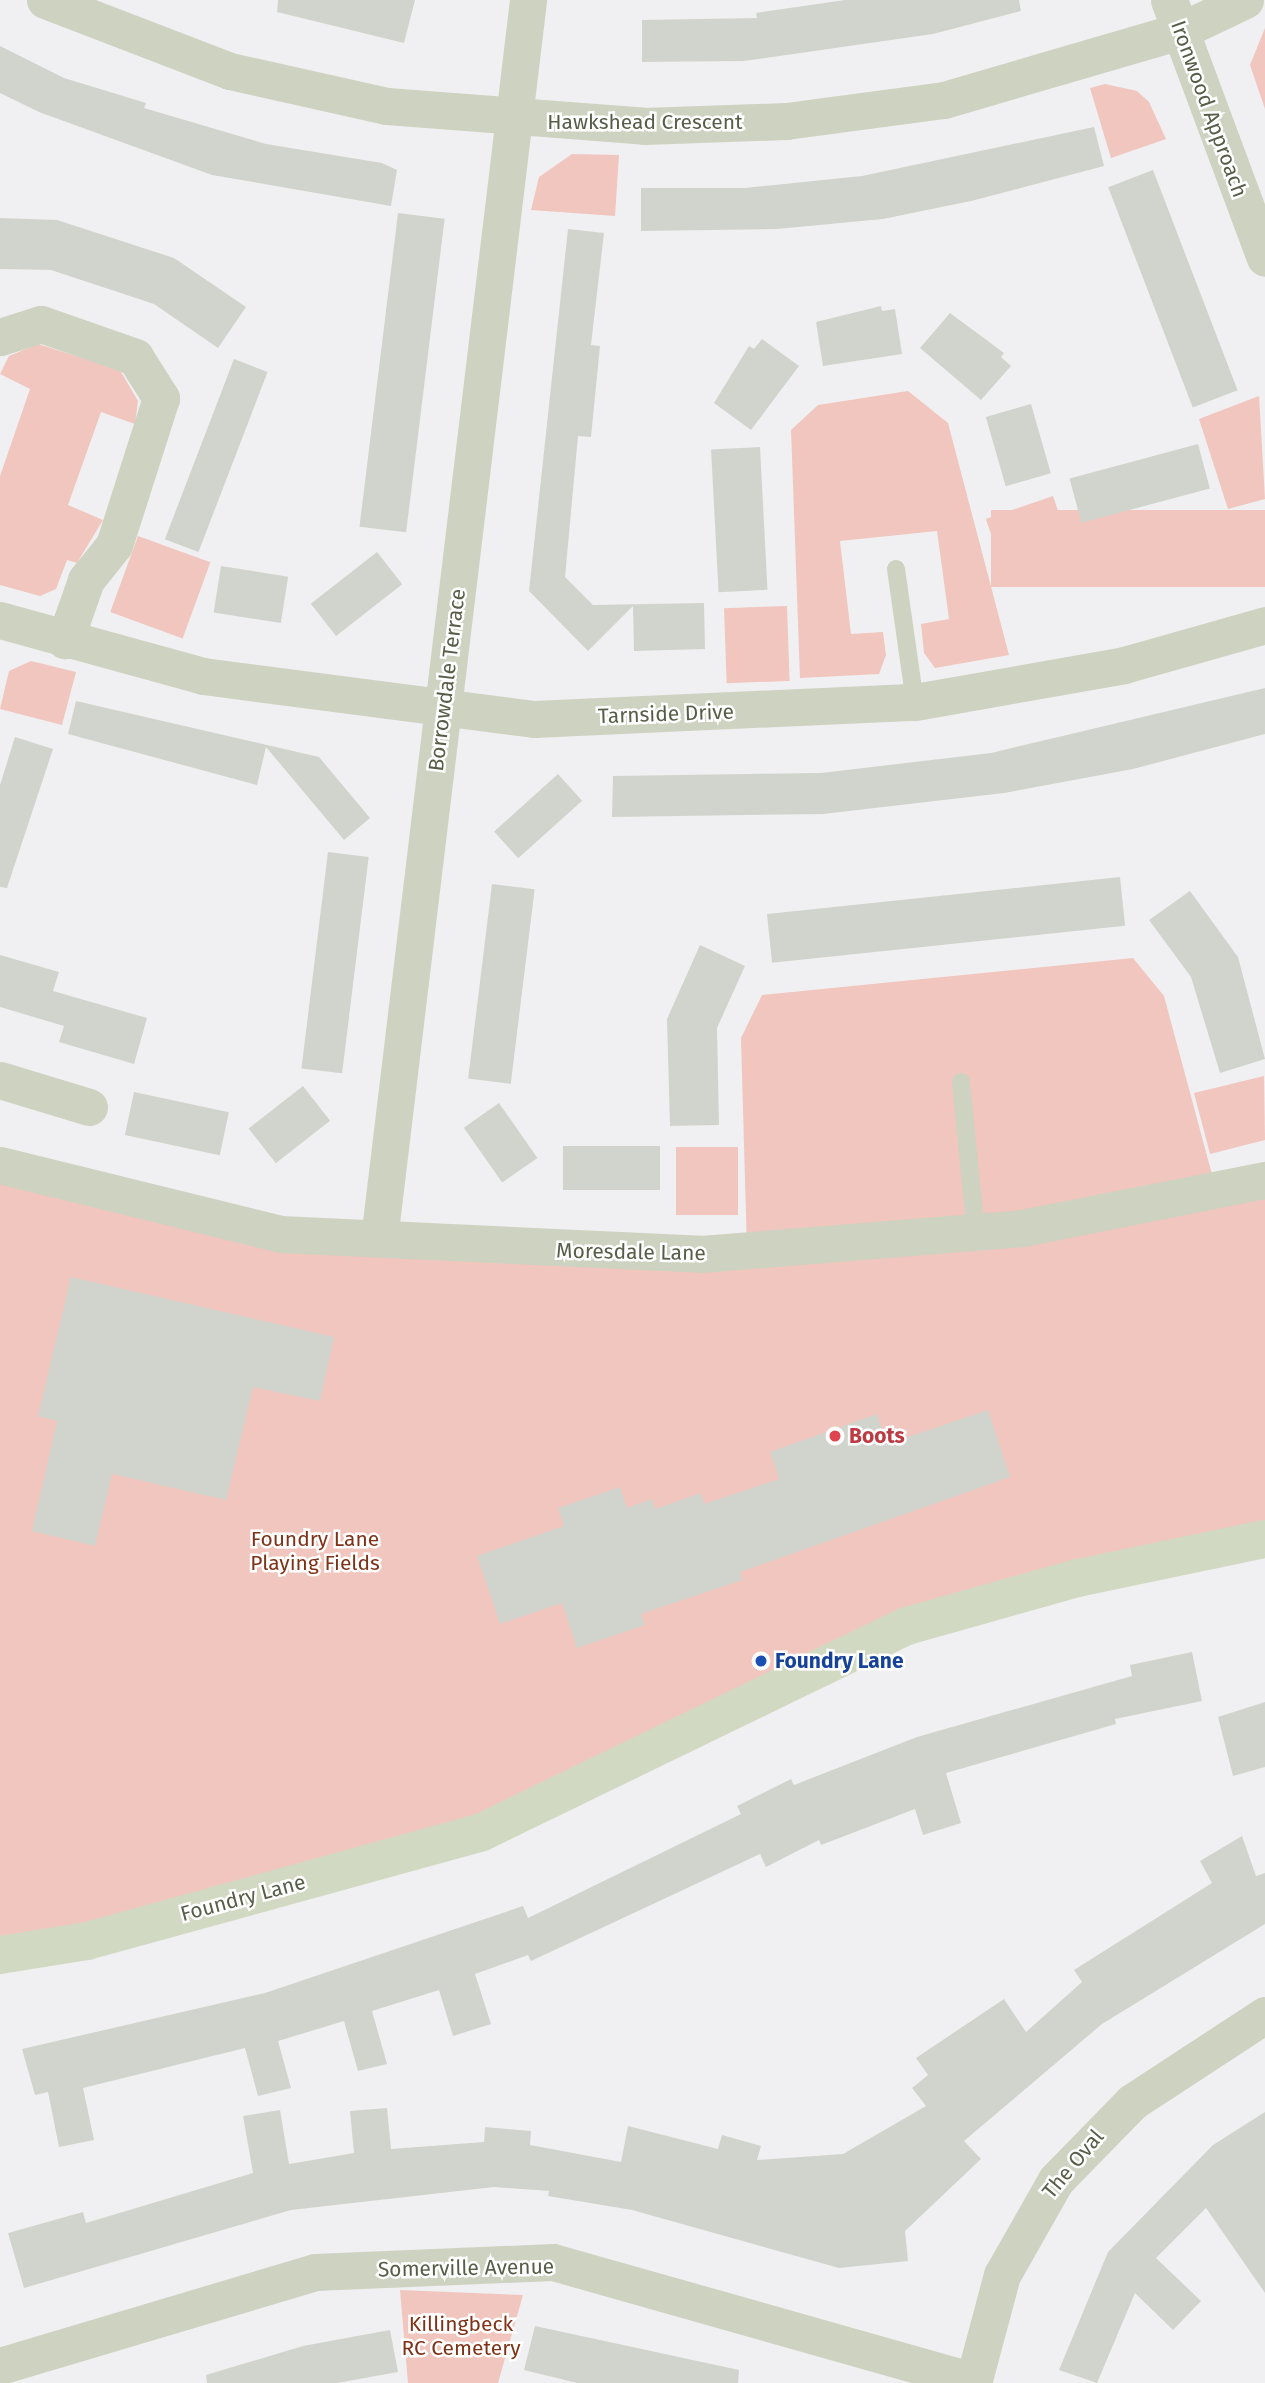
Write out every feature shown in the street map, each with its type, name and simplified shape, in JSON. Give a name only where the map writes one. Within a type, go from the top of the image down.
[{"type":"street","name":"Hawkshead Crescent","points":[[45,0],[230,71],[387,106],[514,120],[644,126],[786,121],[931,102],[1175,16],[1245,0]]},
{"type":"street","name":"Borrowdale Terrace","points":[[379,1239],[528,0]]},
{"type":"street","name":"Ironwood Approach","points":[[1175,16],[1265,258]]},
{"type":"street","points":[[0,337],[41,324],[135,357],[148,367],[161,398],[114,545],[86,580],[65,640]]},
{"type":"street","name":"Tarnside Drive","points":[[0,620],[204,676],[534,719],[915,702],[1124,665],[1265,625]]},
{"type":"street","points":[[0,1080],[89,1107]]},
{"type":"street","name":"Moresdale Lane","points":[[0,1165],[280,1234],[701,1254],[976,1234],[1265,1180]]},
{"type":"street","name":"Foundry Lane","points":[[0,1955],[87,1941],[481,1832],[907,1626],[1078,1578],[1265,1539]]},
{"type":"street","name":"The Oval","points":[[973,2382],[1002,2275],[1056,2180],[1132,2102],[1265,2015]]},
{"type":"street","name":"Somerville Avenue","points":[[0,2367],[315,2272],[553,2262],[973,2382]]},
{"type":"lane","points":[[896,569],[915,702]]},
{"type":"lane","points":[[961,1082],[976,1234]]},
{"type":"green space","points":[[1265,28],[1265,109],[1250,65]]},
{"type":"green space","points":[[1105,84],[1137,91],[1149,102],[1166,139],[1111,158],[1090,88]]},
{"type":"green space","points":[[572,154],[619,155],[615,216],[531,210],[539,177]]},
{"type":"green space","points":[[38,344],[120,370],[138,401],[135,424],[101,412],[68,505],[103,520],[77,563],[67,560],[56,589],[40,596],[0,585],[0,476],[30,389],[0,374],[9,356]]},
{"type":"green space","points":[[908,391],[948,423],[1009,655],[935,668],[924,653],[921,624],[949,619],[937,531],[840,541],[851,634],[883,632],[886,655],[879,674],[800,678],[791,430],[818,405]]},
{"type":"green space","points":[[1259,396],[1265,499],[1228,509],[1199,419]]},
{"type":"green space","points":[[1053,496],[1073,554],[1006,577],[986,519]]},
{"type":"green space","points":[[991,510],[1265,510],[1265,587],[991,587]]},
{"type":"green space","points":[[138,536],[210,562],[183,638],[110,612]]},
{"type":"green space","points":[[787,606],[790,681],[727,683],[724,608]]},
{"type":"green space","points":[[31,661],[76,672],[62,725],[0,709],[9,671]]},
{"type":"green space","name":"Foundry Lane Playing Fields","points":[[1133,958],[1164,996],[1217,1193],[1265,1180],[1265,1539],[907,1626],[481,1832],[0,1955],[0,1165],[280,1234],[747,1251],[741,1038],[762,995]]},
{"type":"green space","points":[[1264,1076],[1265,1140],[1210,1154],[1194,1093]]},
{"type":"green space","points":[[676,1147],[738,1147],[738,1215],[676,1215]]},
{"type":"green space","name":"Killingbeck RC Cemetery","points":[[400,2290],[523,2295],[498,2383],[408,2383]]},
{"type":"building","points":[[278,0],[415,0],[404,43],[277,12]]},
{"type":"building","points":[[845,0],[1019,0],[1021,11],[933,34],[744,61],[642,62],[642,20],[757,18],[756,13]]},
{"type":"building","points":[[0,46],[64,78],[146,103],[144,108],[266,144],[382,163],[397,170],[391,206],[212,175],[39,112],[0,93]]},
{"type":"building","points":[[1094,127],[1104,166],[971,201],[883,219],[777,229],[641,231],[641,188],[744,188],[862,176]]},
{"type":"building","points":[[1153,170],[1238,390],[1193,408],[1108,187]]},
{"type":"building","points":[[398,213],[445,219],[406,532],[359,527]]},
{"type":"building","points":[[0,218],[57,220],[174,258],[246,307],[218,348],[154,304],[51,270],[0,269]]},
{"type":"building","points":[[568,229],[604,233],[591,345],[600,346],[591,437],[578,436],[565,577],[593,605],[704,603],[705,649],[634,651],[633,606],[588,651],[529,591]]},
{"type":"building","points":[[881,306],[882,311],[895,309],[902,354],[823,366],[816,322]]},
{"type":"building","points":[[950,313],[1004,353],[1001,357],[1011,366],[981,400],[920,348]]},
{"type":"building","points":[[762,339],[799,366],[751,430],[714,403],[749,346],[754,349]]},
{"type":"building","points":[[234,359],[268,372],[198,552],[165,539]]},
{"type":"building","points":[[1031,404],[1051,473],[1006,486],[986,417]]},
{"type":"building","points":[[1198,444],[1210,488],[1081,523],[1070,478]]},
{"type":"building","points":[[760,447],[767,590],[719,592],[711,450]]},
{"type":"building","points":[[377,552],[402,584],[336,636],[311,604]]},
{"type":"building","points":[[221,566],[288,577],[281,623],[214,612]]},
{"type":"building","points":[[1265,688],[1265,734],[1133,769],[1004,793],[823,814],[612,817],[613,776],[821,773],[991,753]]},
{"type":"building","points":[[76,701],[319,757],[370,818],[344,840],[266,747],[257,785],[68,734]]},
{"type":"building","points":[[15,737],[53,749],[7,888],[0,887],[0,785]]},
{"type":"building","points":[[558,774],[582,801],[518,858],[494,832]]},
{"type":"building","points":[[328,852],[369,857],[342,1073],[301,1068]]},
{"type":"building","points":[[1120,877],[1125,926],[772,963],[767,914]]},
{"type":"building","points":[[492,884],[535,889],[511,1084],[468,1079]]},
{"type":"building","points":[[1190,891],[1238,957],[1265,1059],[1220,1073],[1191,977],[1149,920]]},
{"type":"building","points":[[700,945],[745,966],[717,1028],[719,1125],[670,1126],[667,1019]]},
{"type":"building","points":[[0,955],[59,972],[53,991],[147,1018],[134,1064],[59,1042],[64,1026],[0,1007]]},
{"type":"building","points":[[303,1086],[330,1121],[276,1163],[249,1128]]},
{"type":"building","points":[[134,1092],[229,1112],[220,1155],[125,1135]]},
{"type":"building","points":[[499,1103],[537,1158],[502,1183],[464,1128]]},
{"type":"building","points":[[563,1146],[660,1146],[660,1190],[563,1190]]},
{"type":"building","points":[[71,1277],[334,1337],[320,1401],[253,1387],[226,1500],[112,1474],[95,1546],[32,1531],[57,1421],[38,1416]]},
{"type":"building","points":[[988,1410],[1010,1477],[740,1572],[742,1580],[641,1614],[645,1625],[577,1648],[562,1603],[500,1624],[477,1556],[564,1526],[558,1508],[620,1487],[627,1508],[652,1499],[655,1509],[701,1493],[704,1504],[779,1479],[770,1452],[877,1414],[887,1444]]},
{"type":"building","points":[[1192,1652],[1202,1701],[1115,1719],[1116,1724],[946,1773],[961,1823],[923,1835],[915,1809],[821,1845],[819,1840],[766,1867],[760,1854],[531,1961],[528,1955],[475,1974],[491,2024],[453,2036],[439,1990],[372,2011],[387,2064],[358,2071],[344,2021],[278,2041],[291,2088],[258,2096],[245,2048],[83,2088],[94,2140],[59,2147],[48,2092],[35,2095],[22,2049],[265,1993],[523,1906],[528,1918],[741,1814],[737,1806],[791,1779],[794,1785],[917,1737],[1132,1676],[1130,1665]]},
{"type":"building","points":[[1265,1702],[1265,1767],[1233,1776],[1218,1717]]},
{"type":"building","points":[[1242,1836],[1256,1876],[1265,1873],[1265,1924],[1102,2024],[964,2141],[981,2159],[905,2231],[908,2261],[839,2268],[632,2210],[548,2196],[549,2191],[494,2187],[291,2210],[24,2288],[8,2233],[83,2212],[86,2223],[253,2173],[243,2116],[280,2110],[289,2164],[354,2153],[350,2111],[387,2108],[391,2149],[484,2142],[485,2127],[531,2131],[530,2145],[621,2162],[628,2126],[718,2149],[722,2135],[761,2146],[757,2160],[843,2154],[926,2106],[912,2088],[928,2075],[916,2058],[1004,1999],[1026,2032],[1082,1982],[1074,1970],[1212,1883],[1200,1861]]},
{"type":"building","points":[[1265,2112],[1265,2293],[1206,2208],[1156,2258],[1201,2301],[1173,2330],[1135,2293],[1097,2383],[1059,2370],[1108,2252],[1213,2145]]},
{"type":"building","points":[[535,2326],[739,2370],[738,2383],[577,2383],[524,2370]]},
{"type":"building","points":[[390,2330],[398,2372],[337,2383],[207,2383],[206,2375],[303,2346]]},
{"type":"place","name":"Boots","points":[[835,1436]]},
{"type":"place","name":"Foundry Lane","points":[[761,1661]]}]
